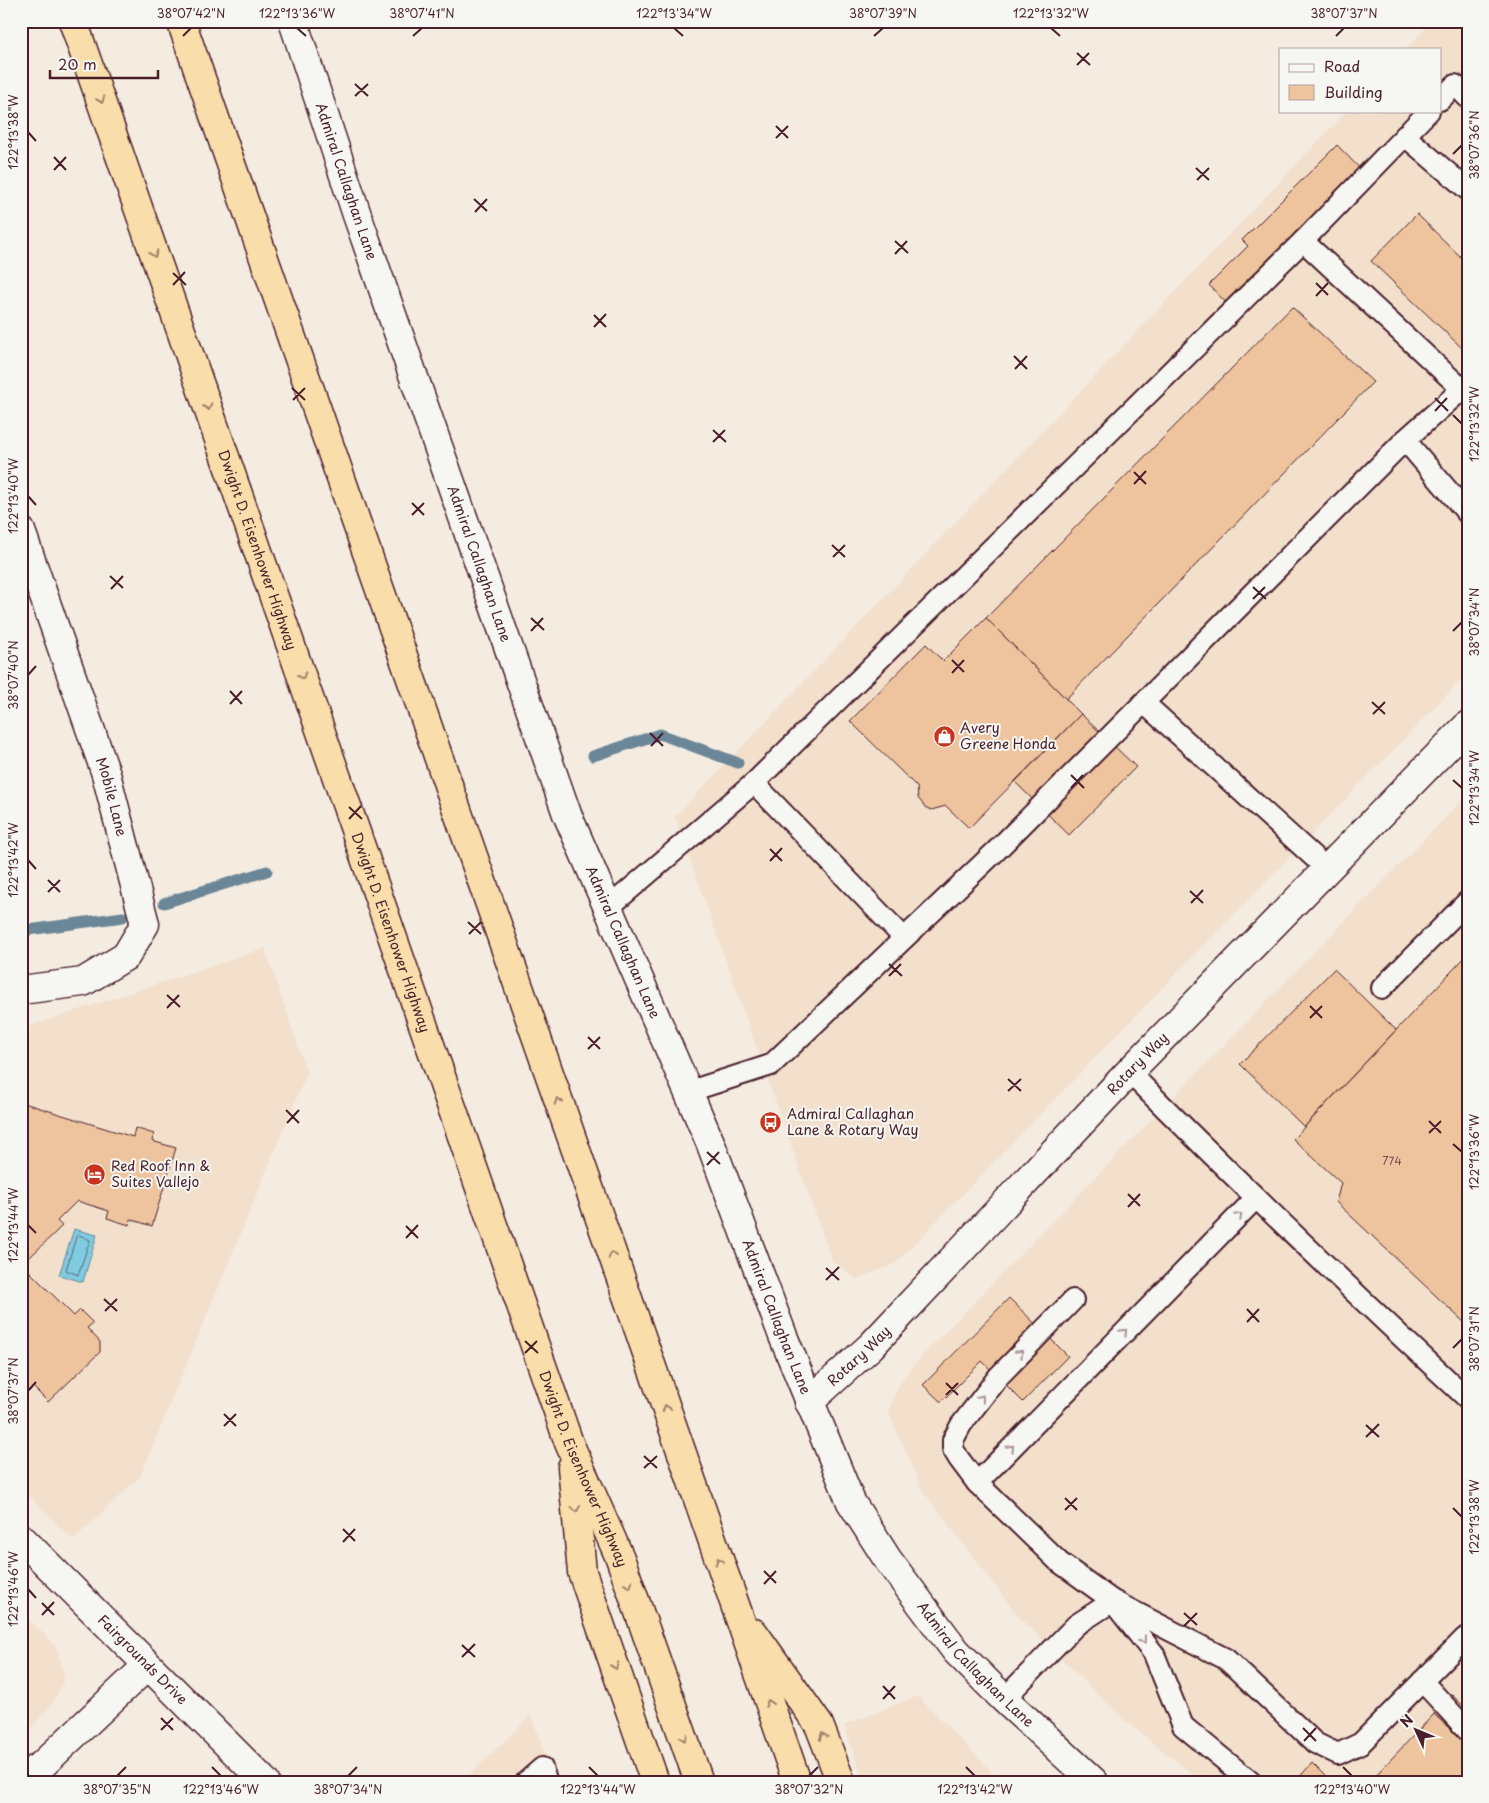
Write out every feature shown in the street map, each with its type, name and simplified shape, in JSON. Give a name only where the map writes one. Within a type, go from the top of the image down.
[{"type":"highway","name":"Dwight D. Eisenhower Highway","points":[[73,21],[569,1443],[620,1558],[699,1782]]},
{"type":"highway","points":[[181,21],[797,1782]]},
{"type":"highway","points":[[569,1443],[582,1572],[655,1782]]},
{"type":"highway","points":[[735,1607],[819,1725],[841,1782]]},
{"type":"main road","name":"Admiral Callaghan Lane","points":[[293,21],[357,215],[567,814],[728,1187],[783,1336],[851,1502],[888,1560],[956,1651],[1004,1699],[1094,1782]]},
{"type":"main road","name":"Mobile Lane","points":[[21,531],[106,774],[146,924],[126,956],[83,982],[21,990]]},
{"type":"main road","name":"Rotary Way","points":[[810,1402],[871,1346],[1129,1072],[1468,725]]},
{"type":"main road","name":"Fairgrounds Drive","points":[[21,1538],[265,1782]]},
{"type":"main road","points":[[21,1779],[42,1765],[147,1666]]},
{"type":"lane","points":[[1442,98],[1455,85],[1468,98]]},
{"type":"lane","points":[[608,908],[754,783],[1303,241],[1428,112]]},
{"type":"lane","points":[[1405,136],[1468,190]]},
{"type":"lane","points":[[687,1092],[771,1065],[996,851],[1405,440],[1465,386],[1303,241]]},
{"type":"lane","points":[[1405,440],[1468,514]]},
{"type":"lane","points":[[1144,703],[1327,869]]},
{"type":"lane","points":[[754,783],[904,938]]},
{"type":"lane","points":[[1382,988],[1468,901]]},
{"type":"lane","points":[[1129,1072],[1255,1200],[1468,1400]]},
{"type":"lane","points":[[977,1483],[1255,1200]]},
{"type":"lane","points":[[1073,1300],[998,1376],[953,1440],[953,1449],[977,1483],[1059,1562],[1113,1601],[1226,1658],[1315,1743],[1338,1754],[1361,1743],[1465,1638],[1468,1640]]},
{"type":"lane","points":[[1004,1699],[1076,1625],[1113,1601]]},
{"type":"lane","points":[[1113,1601],[1154,1654],[1183,1726],[1251,1782]]},
{"type":"lane","points":[[1422,1681],[1468,1731]]},
{"type":"lane","points":[[526,1782],[542,1768],[547,1782]]},
{"type":"shaded area","points":[[1432,21],[1468,21],[1468,673],[895,1264],[856,1279],[832,1261],[675,817],[1346,112],[1442,112],[1442,48],[1407,48]]},
{"type":"shaded area","points":[[1468,794],[1468,1782],[1202,1782],[1124,1720],[1018,1616],[923,1491],[888,1412],[898,1386],[913,1365]]},
{"type":"shaded area","points":[[265,948],[307,1073],[140,1477],[73,1540],[21,1488],[21,1029]]},
{"type":"shaded area","points":[[21,1612],[56,1646],[65,1678],[52,1704],[21,1740]]},
{"type":"shaded area","points":[[918,1696],[1002,1782],[864,1782],[844,1725]]},
{"type":"shaded area","points":[[531,1715],[555,1782],[462,1782]]},
{"type":"water","points":[[74,1229],[97,1235],[83,1282],[59,1275]]},
{"type":"building","points":[[1337,145],[1366,175],[1232,309],[1209,285],[1248,246],[1242,240]]},
{"type":"building","points":[[1417,214],[1468,264],[1468,346],[1464,350],[1371,261]]},
{"type":"building","points":[[1292,307],[1373,382],[1066,699],[986,618]]},
{"type":"building","points":[[986,618],[1081,714],[969,828],[946,806],[931,810],[925,807],[918,798],[917,787],[850,721],[926,644],[943,661]]},
{"type":"building","points":[[1081,714],[1136,767],[1069,835],[1015,782]]},
{"type":"building","points":[[1468,954],[1468,1326],[1336,1202],[1341,1183],[1293,1139]]},
{"type":"building","points":[[1334,969],[1396,1030],[1304,1127],[1240,1064]]},
{"type":"building","name":"Red Roof Inn & Suites Vallejo","points":[[24,1103],[133,1137],[135,1128],[154,1134],[152,1141],[176,1148],[152,1226],[130,1219],[129,1225],[107,1218],[109,1211],[77,1201],[57,1221],[62,1226],[28,1259],[25,1256],[21,1259],[21,1112]]},
{"type":"building","points":[[21,1263],[74,1316],[80,1310],[93,1323],[87,1328],[100,1342],[100,1352],[48,1402],[33,1387],[29,1391],[21,1384]]},
{"type":"building","points":[[1009,1298],[1068,1356],[1023,1402],[982,1361],[941,1402],[923,1385]]},
{"type":"building","points":[[1452,1695],[1468,1710],[1468,1746],[1434,1714]]},
{"type":"building","points":[[1434,1714],[1468,1746],[1468,1782],[1367,1782],[1371,1777],[1373,1778]]},
{"type":"building","points":[[1312,1763],[1331,1782],[1295,1782]]},
{"type":"waterway","points":[[593,756],[660,734],[738,763]]},
{"type":"waterway","points":[[164,903],[267,871]]},
{"type":"waterway","points":[[21,931],[123,917]]},
{"type":"place","name":"Avery Greene Honda","points":[[944,736]]},
{"type":"place","name":"Admiral Callaghan Lane & Rotary Way","points":[[771,1122]]},
{"type":"place","name":"Red Roof Inn & Suites Vallejo","points":[[95,1174]]}]
